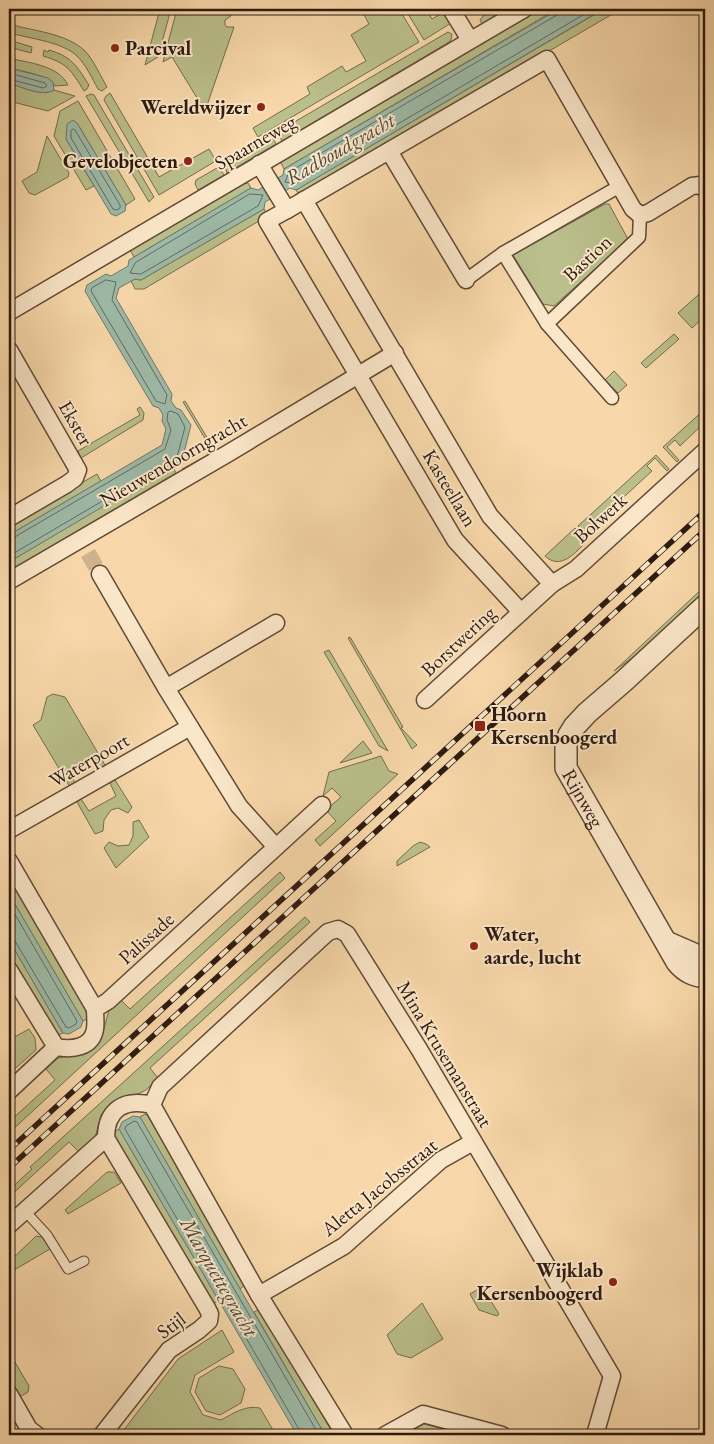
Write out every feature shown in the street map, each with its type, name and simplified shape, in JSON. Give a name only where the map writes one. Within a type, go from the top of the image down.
[{"type":"street","points":[[451,9],[470,40]]},
{"type":"street","name":"Spaarneweg","points":[[9,312],[524,9]]},
{"type":"street","points":[[259,164],[287,210],[547,59],[633,209],[640,215],[648,213],[692,186],[700,185],[705,189]]},
{"type":"street","points":[[389,151],[466,280]]},
{"type":"street","name":"Bastion","points":[[466,280],[503,253],[620,186]]},
{"type":"street","name":"Kasteellaan","points":[[304,200],[490,516],[552,584]]},
{"type":"street","name":"Kasteellaan","points":[[287,210],[267,221],[455,540],[520,612]]},
{"type":"street","name":"Bastion","points":[[547,324],[639,237],[640,215]]},
{"type":"street","points":[[503,253],[547,324],[612,398]]},
{"type":"street","name":"Ekster","points":[[9,350],[78,470],[75,478],[67,484],[9,518]]},
{"type":"street","points":[[358,375],[395,353]]},
{"type":"street","name":"Nieuwendoorngracht","points":[[9,581],[84,546],[227,454],[358,375]]},
{"type":"street","name":"Bolwerk","points":[[520,612],[552,584],[576,569],[705,451]]},
{"type":"street","points":[[100,574],[166,688],[239,806],[276,847]]},
{"type":"street","name":"Rijnweg","points":[[705,606],[587,713],[574,727],[566,744],[566,768],[666,942],[682,968],[689,973],[705,978]]},
{"type":"street","name":"Borstwering","points":[[424,700],[520,612]]},
{"type":"street","points":[[166,688],[276,623]]},
{"type":"street","name":"Waterpoort","points":[[9,830],[190,727]]},
{"type":"street","name":"Palissade","points":[[95,1008],[108,1001],[322,806]]},
{"type":"street","points":[[9,861],[95,1008],[96,1028],[90,1040],[77,1048],[56,1047],[9,1092]]},
{"type":"street","name":"Mina Krusemanstraat","points":[[152,1105],[160,1087],[328,932],[338,929],[347,934],[419,1048],[612,1376],[595,1435]]},
{"type":"street","points":[[666,942],[705,960]]},
{"type":"street","points":[[9,970],[56,1047]]},
{"type":"street","points":[[9,1225],[106,1138],[108,1119],[115,1111],[121,1106],[140,1102],[152,1105],[259,1295],[345,1435]]},
{"type":"street","name":"Stijl","points":[[102,1435],[169,1350],[206,1325],[210,1314],[106,1138]]},
{"type":"street","name":"Aletta Jacobsstraat","points":[[259,1295],[344,1246],[442,1160],[473,1142]]},
{"type":"street","points":[[9,1394],[29,1429],[37,1435]]},
{"type":"street","points":[[385,1435],[423,1414],[502,1435]]},
{"type":"lane","points":[[24,1210],[47,1235],[68,1269],[84,1261]]},
{"type":"green space","points":[[160,9],[171,9],[158,57],[145,65]]},
{"type":"green space","points":[[177,9],[231,9],[231,16],[225,20],[225,25],[227,27],[234,27],[205,111],[172,57],[163,62]]},
{"type":"green space","points":[[361,9],[399,9],[419,42],[258,137],[253,128],[310,94],[307,87],[342,66],[346,72],[366,61],[351,35],[369,24]]},
{"type":"green space","points":[[405,9],[426,9],[432,19],[444,12],[451,23],[424,40]]},
{"type":"green space","points":[[495,9],[507,9],[482,24],[480,20],[483,16]]},
{"type":"green space","points":[[541,9],[557,9],[284,169],[281,163],[284,160]]},
{"type":"green space","points":[[604,9],[621,9],[300,196],[296,190]]},
{"type":"green space","points":[[9,24],[59,36],[77,45],[91,59],[107,87],[102,91],[98,89],[83,63],[71,51],[54,44],[9,33]]},
{"type":"green space","points":[[448,32],[452,34],[451,40],[446,44],[282,141],[278,134],[279,131]]},
{"type":"green space","points":[[9,40],[32,47],[31,53],[9,47]]},
{"type":"green space","points":[[44,50],[57,53],[73,63],[89,85],[87,89],[84,91],[68,68],[58,61],[43,56]]},
{"type":"green space","points":[[9,58],[34,63],[50,69],[63,78],[68,85],[55,86],[52,82],[41,76],[9,68]]},
{"type":"green space","points":[[9,83],[38,92],[54,90],[75,96],[48,111],[9,101]]},
{"type":"green space","points":[[110,93],[159,177],[209,149],[215,159],[214,162],[159,195],[104,100]]},
{"type":"green space","points":[[94,95],[154,197],[149,202],[86,96]]},
{"type":"green space","points":[[78,101],[135,199],[126,205],[77,123],[66,139],[94,186],[86,190],[54,136],[60,111]]},
{"type":"green space","points":[[47,136],[69,173],[68,177],[35,195],[29,193],[22,181],[37,172]]},
{"type":"green space","points":[[270,137],[273,138],[276,144],[227,173],[225,162]]},
{"type":"green space","points":[[217,168],[224,175],[198,190],[195,184],[196,180]]},
{"type":"green space","points":[[248,183],[251,188],[134,257],[130,250],[243,184]]},
{"type":"green space","points":[[605,204],[609,204],[629,241],[554,306],[543,304],[513,255]]},
{"type":"green space","points":[[264,209],[267,214],[264,218],[144,289],[135,289],[131,281],[135,279],[141,280]]},
{"type":"green space","points":[[705,289],[705,316],[692,328],[678,313]]},
{"type":"green space","points":[[674,334],[679,339],[646,368],[641,363]]},
{"type":"green space","points":[[614,371],[627,385],[618,393],[605,380]]},
{"type":"green space","points":[[185,401],[211,444],[210,456],[183,472],[182,469],[208,455],[209,445],[183,402]]},
{"type":"green space","points":[[140,407],[144,413],[143,420],[81,458],[78,451],[140,415],[137,409]]},
{"type":"green space","points":[[705,409],[705,422],[680,446],[675,440],[667,447],[679,460],[677,462],[663,447]]},
{"type":"green space","points":[[656,455],[669,469],[667,471],[655,458],[647,466],[652,471],[587,531],[588,536],[578,526]]},
{"type":"green space","points":[[172,465],[176,473],[9,571],[9,562]]},
{"type":"green space","points":[[97,474],[101,481],[9,535],[9,525]]},
{"type":"green space","points":[[575,528],[587,541],[578,550],[568,558],[557,562],[545,556]]},
{"type":"green space","points":[[705,586],[705,593],[640,652],[614,671]]},
{"type":"green space","points":[[350,637],[403,727],[401,728],[417,745],[412,749],[348,638]]},
{"type":"green space","points":[[329,650],[388,751],[379,746],[324,652]]},
{"type":"green space","points":[[53,694],[65,697],[105,765],[100,769],[98,768],[91,757],[68,770],[75,783],[70,787],[33,725],[41,720],[47,697]]},
{"type":"green space","points":[[363,741],[372,753],[340,763]]},
{"type":"green space","points":[[381,756],[389,771],[398,774],[320,846],[315,840],[336,821],[326,810],[341,797],[332,788],[323,796],[329,772]]},
{"type":"green space","points":[[115,780],[132,807],[128,813],[118,808],[111,810],[104,820],[103,831],[95,834],[77,802],[81,799],[89,811],[116,796],[110,783]]},
{"type":"green space","points":[[139,820],[149,837],[116,868],[104,848],[109,842],[118,846],[129,845],[133,836],[133,822]]},
{"type":"green space","points":[[420,842],[430,847],[397,866],[397,861]]},
{"type":"green space","points":[[280,872],[285,878],[9,1133],[9,1122],[55,1080],[46,1069],[58,1058],[82,1054],[96,1044],[102,1036],[109,1010],[121,1000],[130,1009]]},
{"type":"green space","points":[[9,877],[89,1015],[90,1017],[83,1021],[9,894]]},
{"type":"green space","points":[[305,917],[310,922],[150,1068],[158,1078],[146,1090],[138,1094],[125,1096],[109,1105],[101,1115],[95,1138],[79,1152],[69,1142],[9,1197],[9,1190],[32,1169],[30,1167]]},
{"type":"green space","points":[[9,940],[63,1033],[56,1036],[9,956]]},
{"type":"green space","points":[[29,1029],[35,1038],[36,1050],[9,1074],[9,1040]]},
{"type":"green space","points":[[145,1114],[148,1116],[246,1284],[240,1289],[140,1117]]},
{"type":"green space","points":[[119,1129],[219,1301],[212,1304],[116,1139],[113,1133]]},
{"type":"green space","points":[[107,1172],[114,1172],[121,1183],[68,1214],[65,1210]]},
{"type":"green space","points":[[36,1236],[42,1237],[50,1249],[9,1273],[9,1262]]},
{"type":"green space","points":[[482,1287],[499,1314],[497,1316],[479,1310],[470,1294]]},
{"type":"green space","points":[[422,1303],[443,1339],[411,1358],[397,1354],[387,1335]]},
{"type":"green space","points":[[260,1309],[334,1435],[325,1435],[254,1312]]},
{"type":"green space","points":[[222,1330],[234,1352],[195,1375],[190,1392],[203,1415],[221,1420],[244,1409],[260,1408],[276,1435],[120,1435],[178,1359]]},
{"type":"green space","points":[[9,1352],[29,1386],[28,1392],[18,1398],[9,1382]]},
{"type":"green space","points":[[219,1366],[233,1369],[245,1389],[241,1403],[220,1415],[206,1411],[195,1392],[199,1378]]},
{"type":"green space","points":[[424,1424],[468,1435],[426,1433],[422,1435],[404,1435]]},
{"type":"water","name":"Radboudgracht","points":[[559,9],[603,9],[296,190],[290,188],[265,202],[264,209],[141,280],[135,279],[119,288],[116,298],[172,394],[171,401],[176,408],[181,410],[191,425],[182,460],[9,562],[9,535],[162,445],[166,429],[162,421],[163,415],[159,408],[153,406],[93,305],[85,291],[87,285],[106,274],[111,276],[128,266],[129,260],[251,188],[258,190],[283,175],[284,169]]},
{"type":"water","points":[[9,68],[48,78],[53,82],[54,90],[38,92],[9,83]]},
{"type":"water","points":[[73,120],[77,123],[126,205],[125,211],[116,216],[111,214],[66,139],[67,124]]},
{"type":"water","points":[[9,894],[83,1021],[81,1027],[69,1034],[63,1033],[9,940]]},
{"type":"water","name":"Marquettegracht","points":[[133,1116],[140,1117],[325,1435],[297,1435],[119,1129],[122,1122]]},
{"type":"tunnel","points":[[88,553],[100,574]]},
{"type":"railway","points":[[9,1150],[705,511]]},
{"type":"railway","points":[[9,1168],[705,530]]},
{"type":"place","name":"Parcival","points":[[115,48]]},
{"type":"place","name":"Wereldwijzer","points":[[261,107]]},
{"type":"place","name":"Gevelobjecten","points":[[188,161]]},
{"type":"place","name":"Hoorn Kersenboogerd","points":[[480,726]]},
{"type":"place","name":"Water, aarde, lucht","points":[[474,946]]},
{"type":"place","name":"Wijklab Kersenboogerd","points":[[613,1282]]}]
